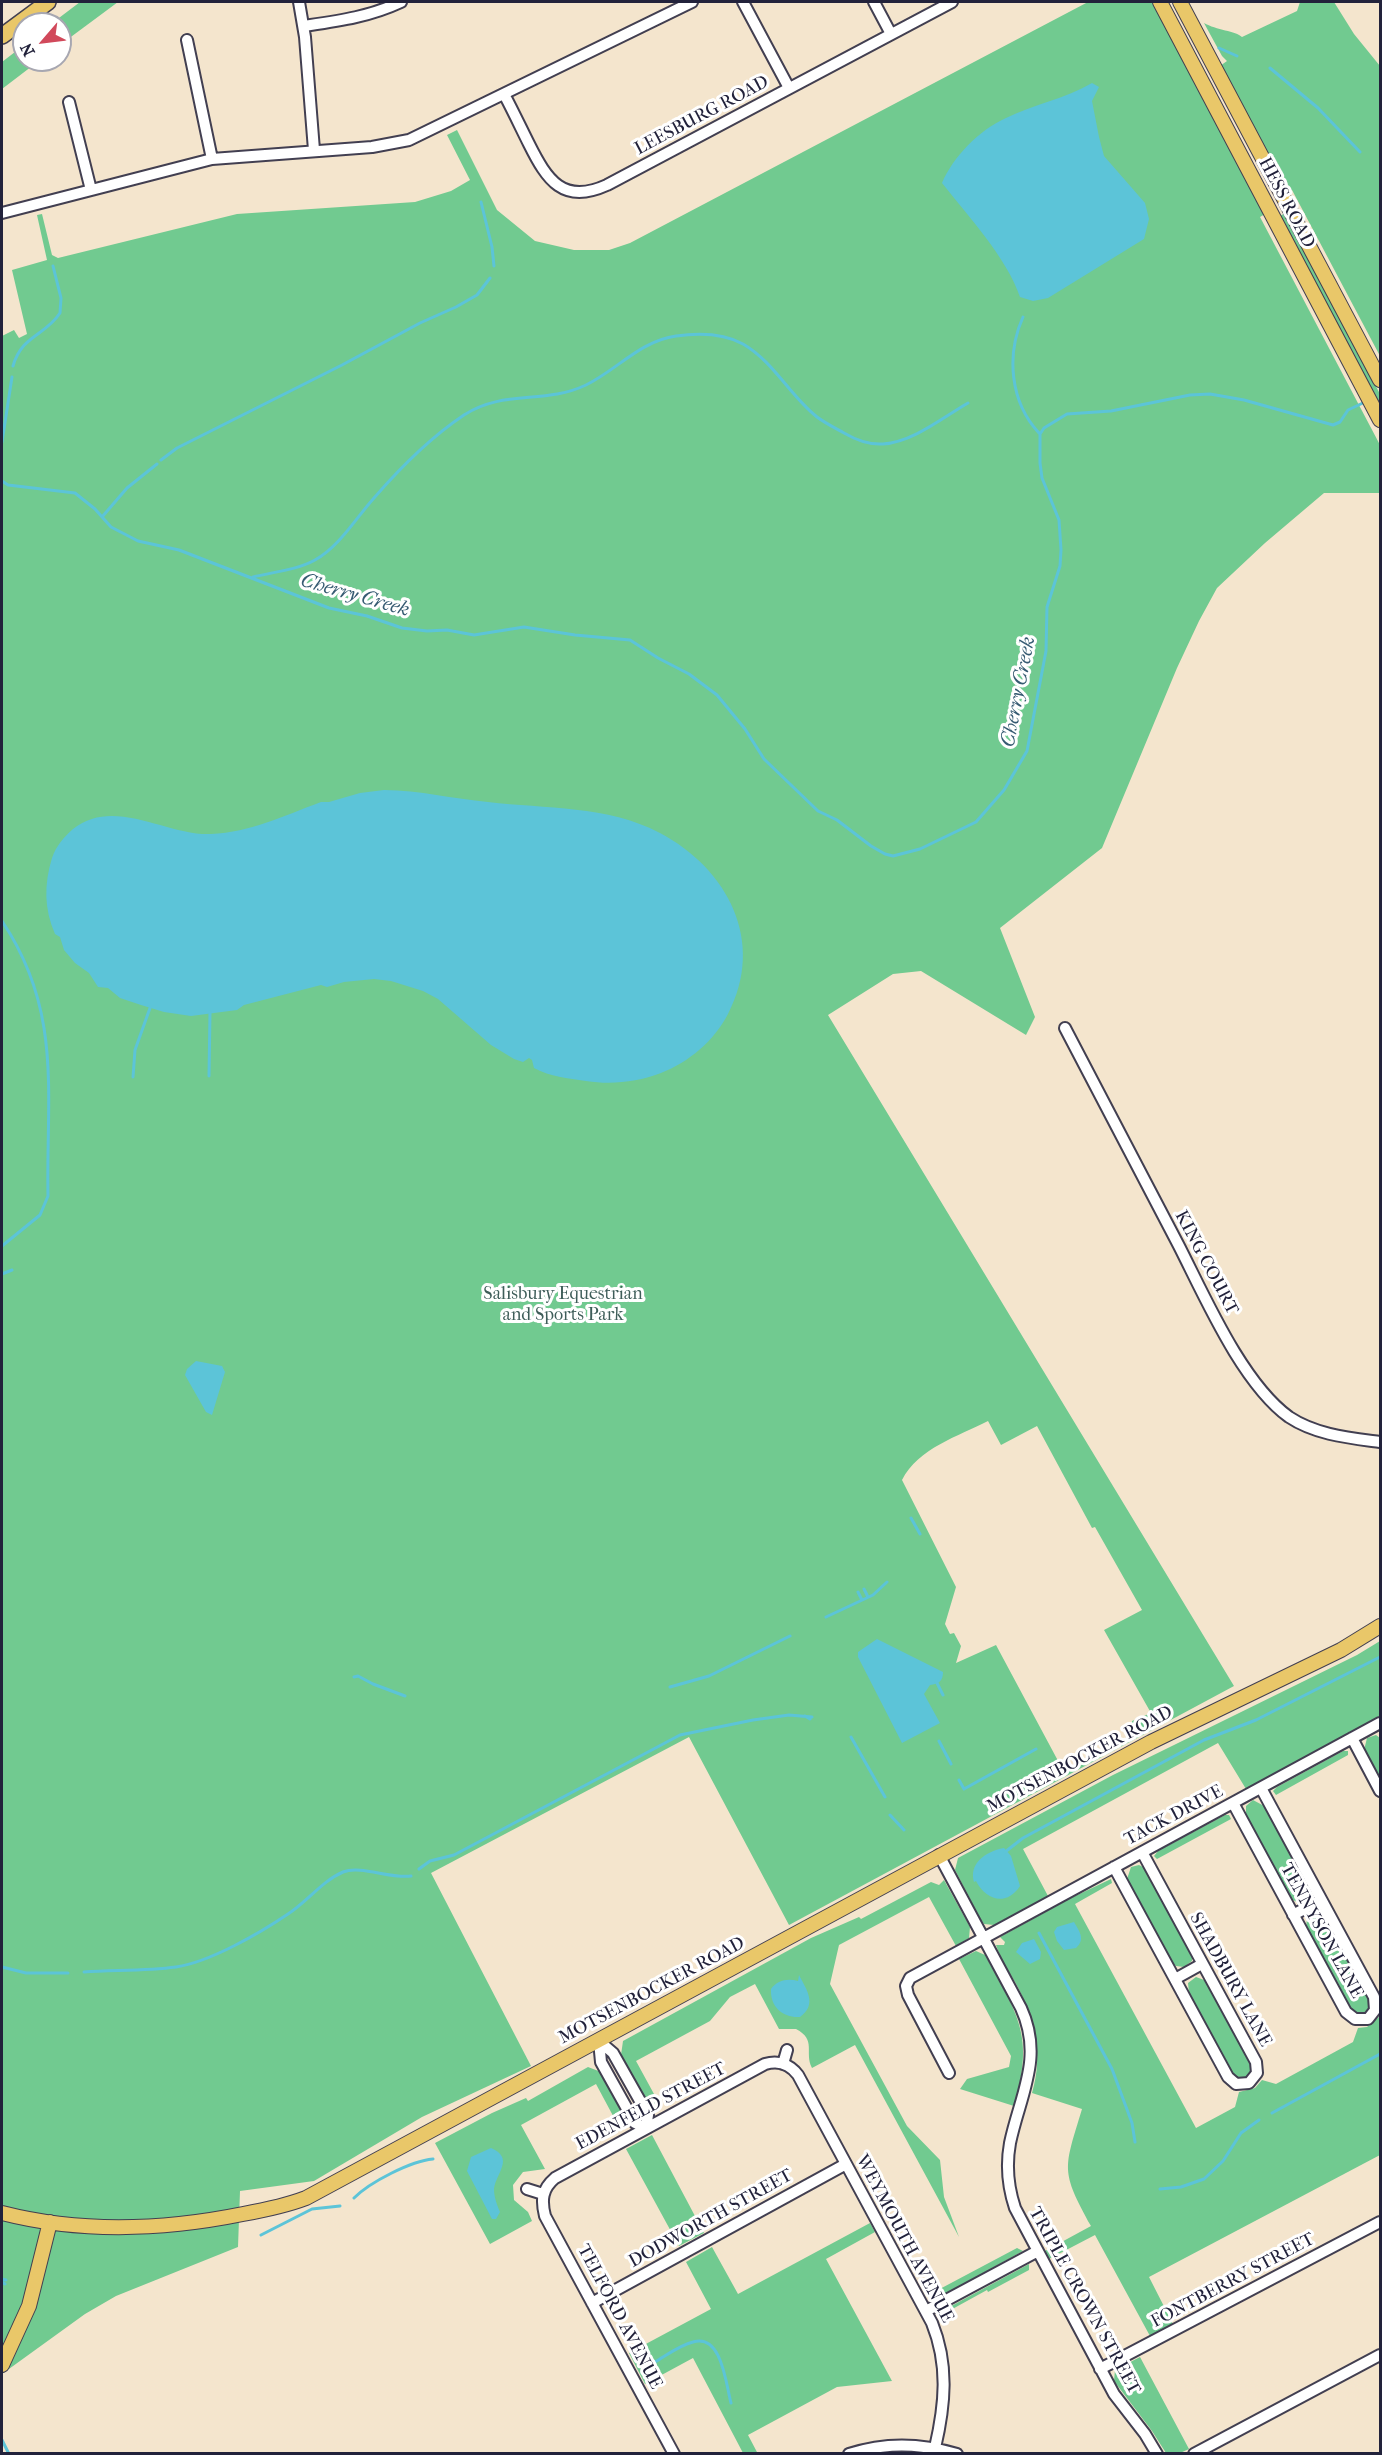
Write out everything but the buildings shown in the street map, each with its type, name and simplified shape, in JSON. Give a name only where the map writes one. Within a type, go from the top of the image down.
[{"type":"highway","points":[[2,36],[48,2]]},
{"type":"main road","name":"HESS ROAD","points":[[1161,2],[1380,420]]},
{"type":"main road","name":"HESS ROAD","points":[[1180,2],[1380,381]]},
{"type":"main road","name":"MOTSENBOCKER ROAD","points":[[2,2213],[50,2222],[118,2227],[162,2226],[207,2221],[291,2203],[319,2191],[1151,1742],[1341,1650],[1380,1626]]},
{"type":"main road","points":[[2,2365],[29,2306],[50,2222]]},
{"type":"street","points":[[299,2],[304,26],[314,150]]},
{"type":"street","points":[[304,26],[366,16],[401,2]]},
{"type":"street","points":[[2,213],[212,159],[372,147],[401,142],[426,133],[692,2]]},
{"type":"street","points":[[743,2],[789,88]]},
{"type":"street","points":[[874,2],[891,34]]},
{"type":"street","name":"LEESBURG ROAD","points":[[504,94],[545,175],[558,185],[581,192],[607,185],[952,2]]},
{"type":"street","points":[[187,40],[212,159]]},
{"type":"street","points":[[69,102],[91,190]]},
{"type":"street","name":"KING COURT","points":[[1065,1028],[1211,1309],[1258,1385],[1275,1405],[1302,1424],[1329,1434],[1380,1442]]},
{"type":"street","name":"TACK DRIVE","points":[[949,2073],[908,1995],[907,1981],[1380,1724]]},
{"type":"street","points":[[1352,1738],[1380,1791]]},
{"type":"street","name":"TENNYSON LANE","points":[[1233,1803],[1346,2012],[1355,2019],[1368,2019],[1375,2010],[1374,1997],[1261,1788]]},
{"type":"street","name":"SHADBURY LANE","points":[[1114,1867],[1227,2077],[1236,2084],[1249,2083],[1257,2073],[1256,2062],[1142,1852]]},
{"type":"street","name":"TRIPLE CROWN STREET","points":[[939,1855],[1023,2013],[1030,2040],[1030,2071],[1010,2142],[1008,2177],[1015,2208],[1036,2252],[1100,2369],[1118,2400],[1145,2434],[1157,2454]]},
{"type":"street","points":[[1293,1915],[1321,1900]]},
{"type":"street","points":[[1175,1979],[1202,1964]]},
{"type":"street","points":[[598,2041],[613,2053],[648,2115],[646,2128]]},
{"type":"street","points":[[783,2064],[787,2050]]},
{"type":"street","name":"EDENFELD STREET","points":[[543,2194],[555,2178],[646,2128],[765,2064],[783,2064]]},
{"type":"street","name":"WEYMOUTH AVENUE","points":[[783,2064],[791,2067],[798,2075],[926,2311],[940,2346],[945,2381],[944,2406],[935,2448]]},
{"type":"street","name":"DODWORTH STREET","points":[[592,2303],[846,2164]]},
{"type":"street","points":[[527,2189],[543,2194]]},
{"type":"street","name":"TELFORD AVENUE","points":[[543,2194],[542,2205],[545,2216],[674,2454]]},
{"type":"street","name":"FONTBERRY STREET","points":[[1100,2369],[1380,2222]]},
{"type":"street","points":[[926,2311],[1036,2252]]},
{"type":"street","points":[[1194,2454],[1380,2355]]},
{"type":"street","points":[[849,2454],[892,2445],[935,2448],[957,2454]]},
{"type":"green space","points":[[80,2],[118,2],[72,36],[72,12],[67,12]]},
{"type":"green space","name":"Salisbury Equestrian and Sports Park","points":[[1088,2],[1153,2],[1265,214],[1260,217],[1380,445],[1380,493],[1324,493],[1217,588],[1177,668],[1102,848],[1000,928],[1035,1017],[1026,1035],[921,971],[893,974],[828,1015],[1234,1686],[789,1925],[689,1737],[431,1873],[531,2066],[422,2117],[314,2181],[240,2191],[238,2247],[116,2296],[85,2314],[2,2374],[2,336],[14,330],[19,338],[27,334],[12,270],[47,260],[37,215],[42,214],[52,255],[58,258],[237,214],[415,202],[451,191],[470,180],[447,135],[457,130],[497,210],[535,241],[574,250],[609,250],[630,243]],"holes":[[[988,1421],[1001,1445],[1037,1426],[1092,1528],[1095,1527],[1142,1610],[1104,1630],[1151,1713],[1132,1721],[1131,1736],[1064,1772],[996,1645],[956,1663],[961,1646],[954,1633],[950,1634],[945,1624],[956,1587],[902,1480],[918,1459],[929,1451]]]},
{"type":"green space","points":[[1300,2],[1334,2],[1354,34],[1380,66],[1380,356],[1292,190],[1288,192],[1220,66],[1227,61],[1204,23],[1242,37],[1297,11]]},
{"type":"green space","points":[[12,54],[12,72],[24,72],[2,89],[2,62]]},
{"type":"green space","points":[[1285,213],[1380,394],[1380,407],[1280,216]]},
{"type":"green space","points":[[1380,1641],[1380,1716],[1246,1789],[1218,1743],[1023,1849],[1048,1896],[994,1925],[984,1924],[981,1920],[955,1870],[958,1858],[1113,1775],[1357,1655]]},
{"type":"green space","points":[[1376,1735],[1380,1738],[1380,1781],[1364,1750],[1367,1738]]},
{"type":"green space","points":[[1343,1751],[1348,1751],[1348,1755],[1276,1795],[1273,1791],[1277,1787]]},
{"type":"green space","points":[[1253,1800],[1266,1807],[1309,1888],[1309,1896],[1306,1900],[1297,1902],[1291,1899],[1246,1817],[1246,1806]]},
{"type":"green space","points":[[1225,1815],[1229,1815],[1231,1819],[1157,1859],[1154,1856],[1158,1851]]},
{"type":"green space","points":[[1139,1865],[1147,1869],[1192,1953],[1192,1961],[1184,1967],[1172,1963],[1127,1879],[1131,1867]]},
{"type":"green space","points":[[1111,1879],[1112,1883],[1075,1904],[1196,2128],[1235,2107],[1239,2092],[1255,2088],[1262,2080],[1276,2084],[1353,2042],[1358,2028],[1367,2027],[1380,2016],[1380,2155],[1149,2277],[1173,2324],[1150,2336],[1095,2235],[1049,2259],[1045,2251],[1091,2226],[1074,2193],[1068,2169],[1071,2145],[1082,2109],[1032,2093],[1037,2050],[1032,2022],[1022,1995],[996,1945],[1004,1945],[1005,1942],[1000,1937]]},
{"type":"green space","points":[[944,1880],[970,1927],[969,1938],[956,1946],[929,1897],[839,1945],[830,1984],[907,2126],[940,2160],[944,2197],[959,2237],[855,2045],[812,2068],[806,2037],[796,2029],[779,2029],[755,1984],[730,1997],[710,2021],[636,2061],[660,2105],[649,2108],[621,2055],[623,2041],[811,1938],[859,1917],[861,1919],[931,1882],[939,1885]]},
{"type":"green space","points":[[1313,1912],[1322,1913],[1325,1917],[1369,1998],[1367,2011],[1361,2014],[1351,2010],[1306,1928],[1307,1918]]},
{"type":"green space","points":[[976,1951],[985,1955],[1006,1994],[1020,2027],[1023,2061],[1014,2106],[960,2089],[967,2079],[1009,2067],[1011,2056],[959,1959]]},
{"type":"green space","points":[[1196,1977],[1207,1981],[1252,2065],[1250,2076],[1243,2079],[1234,2076],[1189,1993],[1188,1983]]},
{"type":"green space","points":[[588,2067],[601,2072],[627,2122],[619,2127],[596,2084],[521,2125],[545,2169],[523,2172],[513,2185],[514,2200],[528,2212],[532,2221],[490,2244],[435,2143],[492,2113],[526,2098],[528,2101]]},
{"type":"green space","points":[[652,2135],[704,2233],[679,2246],[626,2149]]},
{"type":"green space","points":[[870,2223],[875,2232],[826,2259],[892,2381],[837,2387],[748,2435],[758,2454],[743,2453],[693,2358],[645,2384],[629,2353],[711,2309],[686,2262],[712,2247],[738,2294]]},
{"type":"green space","points":[[1017,2248],[1023,2251],[936,2299],[936,2291]]},
{"type":"green space","points":[[1029,2264],[1029,2270],[947,2312],[942,2311]]},
{"type":"green space","points":[[1140,2357],[1189,2449],[1180,2453],[1166,2453],[1114,2381],[1115,2370]]},
{"type":"water","points":[[1092,83],[1099,87],[1092,101],[1104,156],[1145,203],[1149,219],[1144,239],[1048,298],[1033,301],[1020,297],[996,252],[942,183],[968,145],[996,123]]},
{"type":"water","points":[[384,790],[411,791],[475,801],[576,810],[619,817],[660,833],[684,848],[705,866],[721,887],[734,910],[741,935],[743,960],[739,987],[728,1014],[716,1033],[691,1057],[661,1073],[643,1079],[605,1083],[559,1077],[534,1068],[529,1058],[523,1062],[514,1059],[491,1045],[438,999],[423,991],[391,981],[374,979],[344,982],[327,987],[321,985],[244,1005],[237,1010],[191,1016],[164,1012],[120,998],[108,988],[98,987],[89,973],[75,963],[64,950],[60,937],[55,934],[51,925],[46,896],[52,858],[66,835],[89,820],[106,816],[123,817],[194,833],[226,833],[267,822],[321,802]]},
{"type":"water","points":[[196,1361],[222,1366],[225,1372],[212,1415],[206,1412],[185,1375],[187,1369]]},
{"type":"water","points":[[877,1639],[943,1672],[940,1682],[930,1685],[924,1694],[940,1723],[902,1743],[858,1657],[858,1652]]},
{"type":"water","points":[[1004,1848],[1011,1856],[1020,1886],[1009,1897],[1003,1899],[985,1893],[976,1881],[974,1882],[973,1876],[976,1864],[984,1856]]},
{"type":"water","points":[[1074,1922],[1081,1935],[1081,1941],[1076,1948],[1064,1950],[1054,1932],[1057,1927]]},
{"type":"water","points":[[1034,1939],[1041,1952],[1040,1959],[1030,1964],[1016,1952],[1022,1943]]},
{"type":"water","points":[[799,1975],[809,1996],[808,2007],[800,2017],[788,2016],[775,2006],[771,1989],[783,1980],[798,1981]]},
{"type":"water","points":[[491,2148],[502,2156],[503,2161],[494,2189],[500,2212],[496,2219],[492,2219],[467,2171],[471,2157]]},
{"type":"waterway","points":[[1219,48],[1237,56]]},
{"type":"waterway","points":[[1270,68],[1318,108],[1360,152]]},
{"type":"waterway","points":[[481,202],[492,247],[494,266]]},
{"type":"waterway","points":[[13,366],[22,348],[48,327],[60,313],[61,298],[53,266]]},
{"type":"waterway","points":[[161,460],[177,448],[420,323],[456,307],[477,295],[490,278]]},
{"type":"waterway","points":[[1023,317],[1014,347],[1014,378],[1022,407],[1029,421],[1039,433]]},
{"type":"waterway","points":[[253,577],[301,566],[315,560],[332,548],[405,464],[464,415],[494,402],[555,394],[586,385],[640,350],[663,339],[702,334],[727,338],[743,344],[764,360],[807,409],[817,417],[849,436],[868,443],[883,444],[905,439],[968,403]]},
{"type":"waterway","points":[[2,442],[12,377]]},
{"type":"waterway","name":"Cherry Creek","points":[[2,481],[8,485],[75,493],[95,509],[111,527],[138,541],[179,550],[329,608],[367,616],[402,628],[427,631],[447,630],[474,635],[524,627],[630,640],[689,674],[717,695],[745,729],[764,759],[818,811],[837,820],[871,846],[893,856],[920,849],[976,822],[1004,790],[1027,751],[1046,651],[1047,607],[1060,566],[1061,550],[1059,520],[1042,478],[1040,434],[1044,428],[1067,414],[1111,411],[1190,395],[1210,394],[1244,400],[1333,425],[1340,422],[1348,410],[1365,402]]},
{"type":"waterway","points":[[102,517],[127,488],[157,464]]},
{"type":"waterway","points":[[2,921],[21,955],[35,988],[43,1021],[49,1088],[48,1196],[40,1215],[2,1246]]},
{"type":"waterway","points":[[133,1077],[135,1050],[150,1008]]},
{"type":"waterway","points":[[209,1076],[210,1012]]},
{"type":"waterway","points":[[2,1274],[12,1270]]},
{"type":"waterway","points":[[911,1518],[920,1534]]},
{"type":"waterway","points":[[826,1617],[873,1595],[887,1582]]},
{"type":"waterway","points":[[864,1589],[868,1597]]},
{"type":"waterway","points":[[858,1592],[862,1600]]},
{"type":"waterway","points":[[670,1687],[709,1676],[790,1636]]},
{"type":"waterway","points":[[1005,1852],[1023,1838],[1204,1740],[1256,1720],[1380,1657]]},
{"type":"waterway","points":[[354,1677],[358,1676],[405,1696]]},
{"type":"waterway","points":[[936,1681],[943,1695]]},
{"type":"waterway","points":[[419,1869],[430,1861],[454,1855],[680,1735],[789,1715],[812,1717]]},
{"type":"waterway","points":[[805,1716],[810,1719]]},
{"type":"waterway","points":[[851,1737],[885,1797]]},
{"type":"waterway","points":[[939,1741],[951,1764]]},
{"type":"waterway","points":[[959,1780],[964,1789],[1036,1749]]},
{"type":"waterway","points":[[890,1815],[904,1830]]},
{"type":"waterway","points":[[84,1972],[176,1967],[204,1959],[234,1946],[277,1922],[328,1881],[343,1872],[358,1870],[394,1876],[411,1876]]},
{"type":"waterway","points":[[1039,1933],[1112,2069],[1132,2123],[1135,2142]]},
{"type":"waterway","points":[[2,1967],[26,1973],[68,1973]]},
{"type":"waterway","points":[[1272,2113],[1380,2054]]},
{"type":"waterway","points":[[1160,2189],[1181,2187],[1204,2179],[1223,2161],[1241,2133],[1259,2120]]},
{"type":"waterway","points":[[354,2198],[370,2185],[391,2173],[433,2159]]},
{"type":"waterway","points":[[261,2235],[312,2209],[340,2206]]},
{"type":"waterway","points":[[2,2279],[6,2280]]},
{"type":"waterway","points":[[655,2362],[688,2343],[703,2341],[710,2345],[721,2362],[731,2403]]},
{"type":"waterway","points":[[2,2440],[9,2454]]}]
